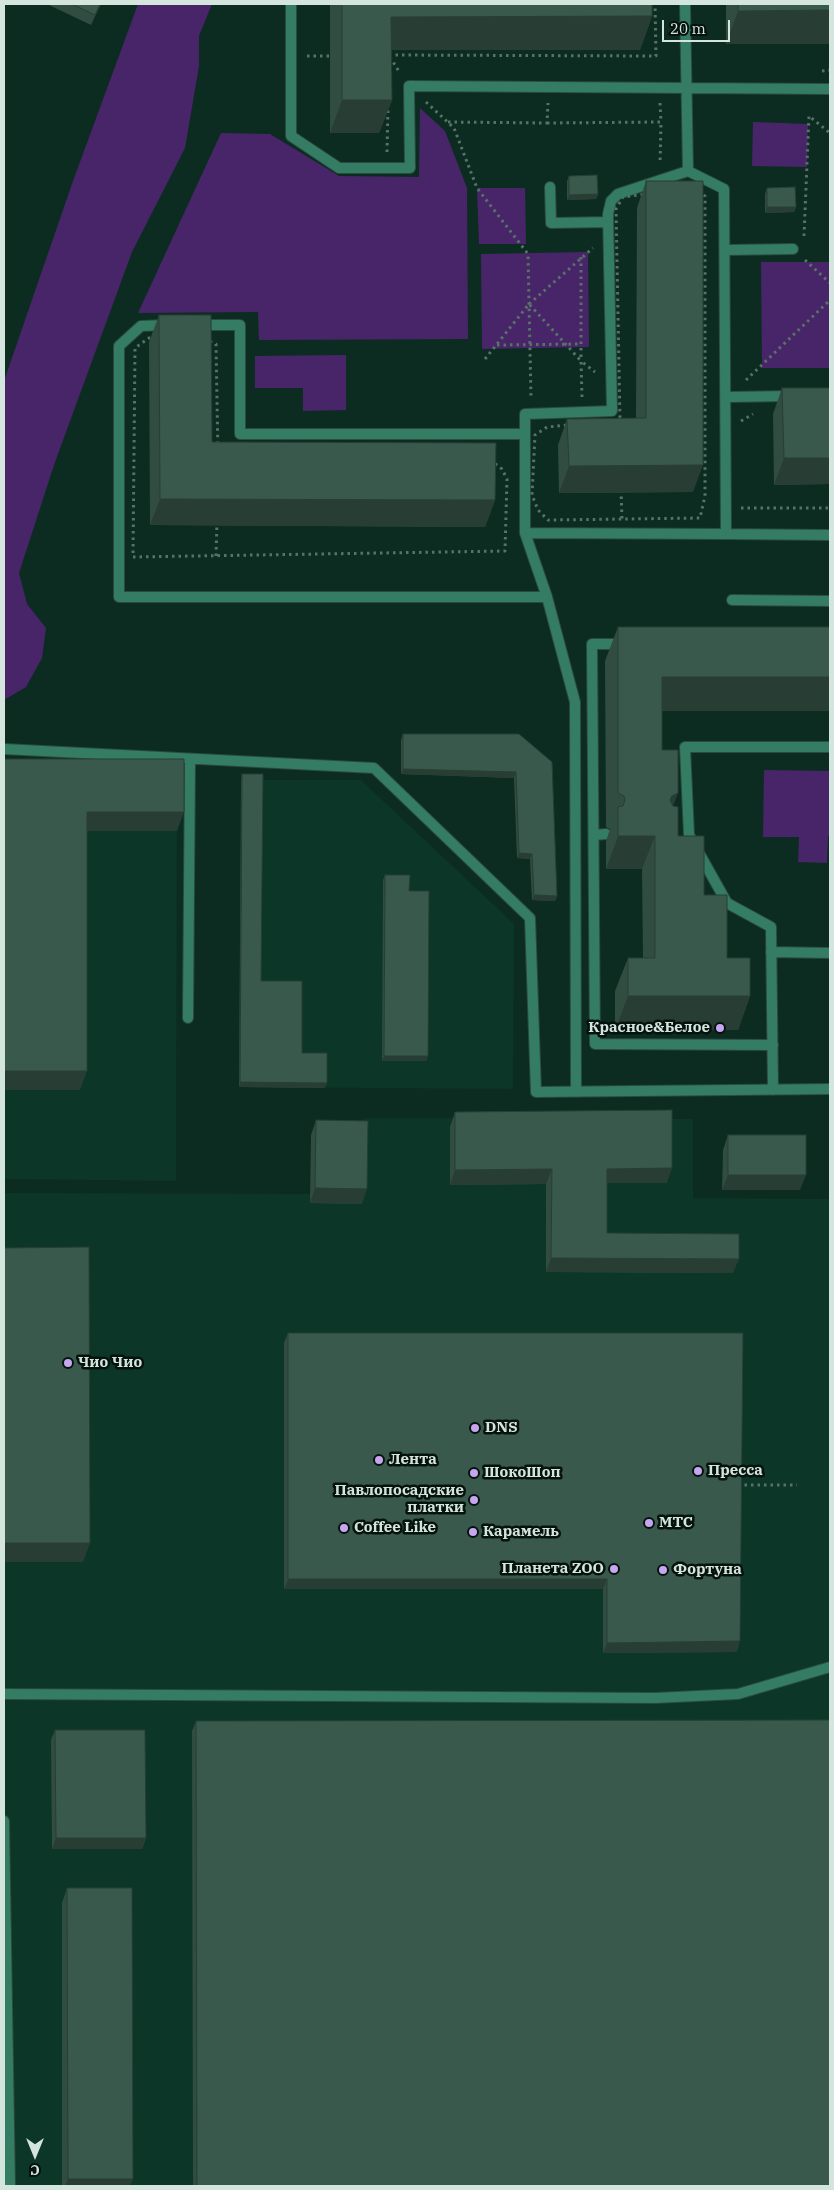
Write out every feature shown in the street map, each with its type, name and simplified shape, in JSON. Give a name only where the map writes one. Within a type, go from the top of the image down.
[{"type":"lane","points":[[291,4],[291,136],[339,168],[410,168],[409,86],[830,89]]},
{"type":"lane","points":[[684,4],[688,172]]},
{"type":"lane","points":[[576,1092],[575,702],[547,597],[526,533],[525,414],[612,411],[608,234],[611,201],[618,194],[688,172],[724,189],[727,397],[726,534]]},
{"type":"lane","points":[[550,187],[551,223],[608,222]]},
{"type":"lane","points":[[725,250],[793,249]]},
{"type":"lane","points":[[526,434],[240,434],[240,325],[141,326],[119,346],[119,597],[547,597]]},
{"type":"lane","points":[[727,397],[802,396]]},
{"type":"lane","points":[[526,533],[830,535]]},
{"type":"lane","points":[[732,600],[830,601]]},
{"type":"lane","points":[[634,644],[592,644],[595,1044],[773,1045]]},
{"type":"lane","points":[[774,1090],[771,926],[727,903],[685,834],[685,747],[830,747]]},
{"type":"lane","points":[[4,749],[374,768],[530,918],[536,1092],[830,1089]]},
{"type":"lane","points":[[188,1018],[190,759]]},
{"type":"lane","points":[[594,834],[606,834]]},
{"type":"lane","points":[[772,952],[830,952]]},
{"type":"lane","points":[[4,1694],[655,1698],[738,1694],[830,1667]]},
{"type":"lane","points":[[4,1821],[10,2186]]},
{"type":"path","points":[[379,55],[656,56],[655,4]]},
{"type":"path","points":[[388,55],[409,86],[454,128],[477,188],[528,254],[532,414]]},
{"type":"path","points":[[388,55],[388,64]]},
{"type":"path","points":[[307,65],[307,56],[334,56]]},
{"type":"path","points":[[821,70],[830,70]]},
{"type":"path","points":[[548,88],[548,123]]},
{"type":"path","points":[[378,152],[388,152],[388,103]]},
{"type":"path","points":[[804,240],[809,116],[830,133]]},
{"type":"path","points":[[448,122],[661,122],[659,180]]},
{"type":"path","points":[[620,420],[547,427],[535,435],[532,495],[538,510],[548,520],[700,518],[705,496],[705,196],[685,189],[623,197],[616,209],[620,420],[620,430]]},
{"type":"path","points":[[486,359],[529,304],[608,234]]},
{"type":"path","points":[[793,249],[830,284]]},
{"type":"path","points":[[581,258],[583,412]]},
{"type":"path","points":[[727,397],[830,300]]},
{"type":"path","points":[[529,304],[581,361],[611,386]]},
{"type":"path","points":[[218,456],[479,459],[498,466],[507,479],[507,538],[505,551],[133,557],[135,348],[149,338],[198,336],[216,344],[218,466]]},
{"type":"path","points":[[497,345],[581,344]]},
{"type":"path","points":[[738,424],[762,410]]},
{"type":"path","points":[[621,480],[622,520]]},
{"type":"path","points":[[739,499],[739,508],[830,508]]},
{"type":"path","points":[[216,556],[217,516]]},
{"type":"path","points":[[738,1485],[797,1485]]},
{"type":"shaded area","points":[[138,4],[212,4],[199,36],[199,66],[185,148],[132,252],[55,462],[19,573],[27,604],[46,628],[42,658],[26,687],[4,700],[4,381],[73,181]]},
{"type":"shaded area","points":[[420,108],[445,131],[467,188],[468,339],[259,340],[258,312],[138,313],[221,133],[270,134],[339,176],[419,177]]},
{"type":"shaded area","points":[[753,122],[808,124],[807,167],[752,166]]},
{"type":"shaded area","points":[[477,188],[525,188],[526,244],[479,244]]},
{"type":"shaded area","points":[[588,252],[589,347],[482,349],[481,254]]},
{"type":"shaded area","points":[[761,262],[830,262],[830,368],[762,368]]},
{"type":"shaded area","points":[[346,355],[346,410],[303,411],[303,388],[255,388],[255,356]]},
{"type":"shaded area","points":[[764,770],[830,771],[830,835],[828,836],[827,863],[798,862],[799,837],[763,837]]},
{"type":"shaded area","points":[[4,778],[177,778],[176,1181],[4,1179]]},
{"type":"shaded area","points":[[241,780],[361,780],[514,924],[513,1089],[239,1087]]},
{"type":"shaded area","points":[[366,1118],[693,1119],[693,1198],[830,1199],[830,2186],[4,2186],[4,1193],[350,1194],[351,1126]]},
{"type":"building","points":[[72,4],[100,4],[95,15]]},
{"type":"building","points":[[342,4],[652,4],[652,16],[391,17],[392,100],[342,100]]},
{"type":"building","points":[[738,4],[830,4],[830,10],[738,11]]},
{"type":"building","points":[[597,175],[598,194],[569,195],[569,176]]},
{"type":"building","points":[[646,181],[703,181],[703,465],[569,466],[567,419],[646,418]]},
{"type":"building","points":[[795,187],[796,207],[767,207],[767,188]]},
{"type":"building","points":[[159,315],[211,315],[212,442],[496,443],[495,500],[160,499]]},
{"type":"building","points":[[782,388],[830,388],[830,458],[784,458]]},
{"type":"building","points":[[618,627],[830,627],[830,677],[662,677],[662,750],[678,750],[678,793],[672,796],[670,800],[673,806],[678,807],[678,836],[704,836],[704,895],[727,895],[727,958],[750,958],[750,996],[628,996],[628,958],[655,958],[655,836],[618,836],[618,807],[623,806],[625,800],[624,796],[618,793]]},
{"type":"building","points":[[403,734],[519,734],[552,762],[557,896],[534,895],[532,854],[519,853],[516,772],[403,769]]},
{"type":"building","points":[[4,759],[184,759],[184,812],[87,812],[87,1071],[4,1071]]},
{"type":"building","points":[[242,774],[263,774],[261,981],[302,981],[302,1053],[327,1053],[327,1083],[240,1082]]},
{"type":"building","points":[[385,875],[410,875],[409,891],[429,891],[428,1056],[384,1056]]},
{"type":"building","points":[[672,1110],[672,1168],[607,1169],[607,1233],[739,1234],[739,1259],[551,1258],[552,1169],[455,1170],[455,1112]]},
{"type":"building","points":[[316,1120],[368,1121],[367,1189],[315,1188]]},
{"type":"building","points":[[728,1135],[806,1135],[806,1175],[728,1175]]},
{"type":"building","points":[[89,1247],[90,1543],[4,1543],[4,1248]]},
{"type":"building","points":[[288,1333],[743,1333],[740,1641],[607,1643],[607,1579],[288,1579]]},
{"type":"building","points":[[830,1720],[830,2186],[197,2186],[196,1721]]},
{"type":"building","points":[[55,1730],[145,1730],[146,1838],[56,1838]]},
{"type":"building","points":[[67,1888],[132,1888],[133,2179],[68,2179]]},
{"type":"place","name":"Красное&Белое","points":[[720,1028]]},
{"type":"place","name":"Чио Чио","points":[[68,1363]]},
{"type":"place","name":"DNS","points":[[475,1428]]},
{"type":"place","name":"Лента","points":[[379,1460]]},
{"type":"place","name":"Пресса","points":[[698,1471]]},
{"type":"place","name":"ШокоШоп","points":[[474,1473]]},
{"type":"place","name":"Павлопосадские платки","points":[[474,1500]]},
{"type":"place","name":"МТС","points":[[649,1523]]},
{"type":"place","name":"Coffee Like","points":[[344,1528]]},
{"type":"place","name":"Карамель","points":[[473,1532]]},
{"type":"place","name":"Планета ZOO","points":[[614,1569]]},
{"type":"place","name":"Фортуна","points":[[663,1570]]}]
